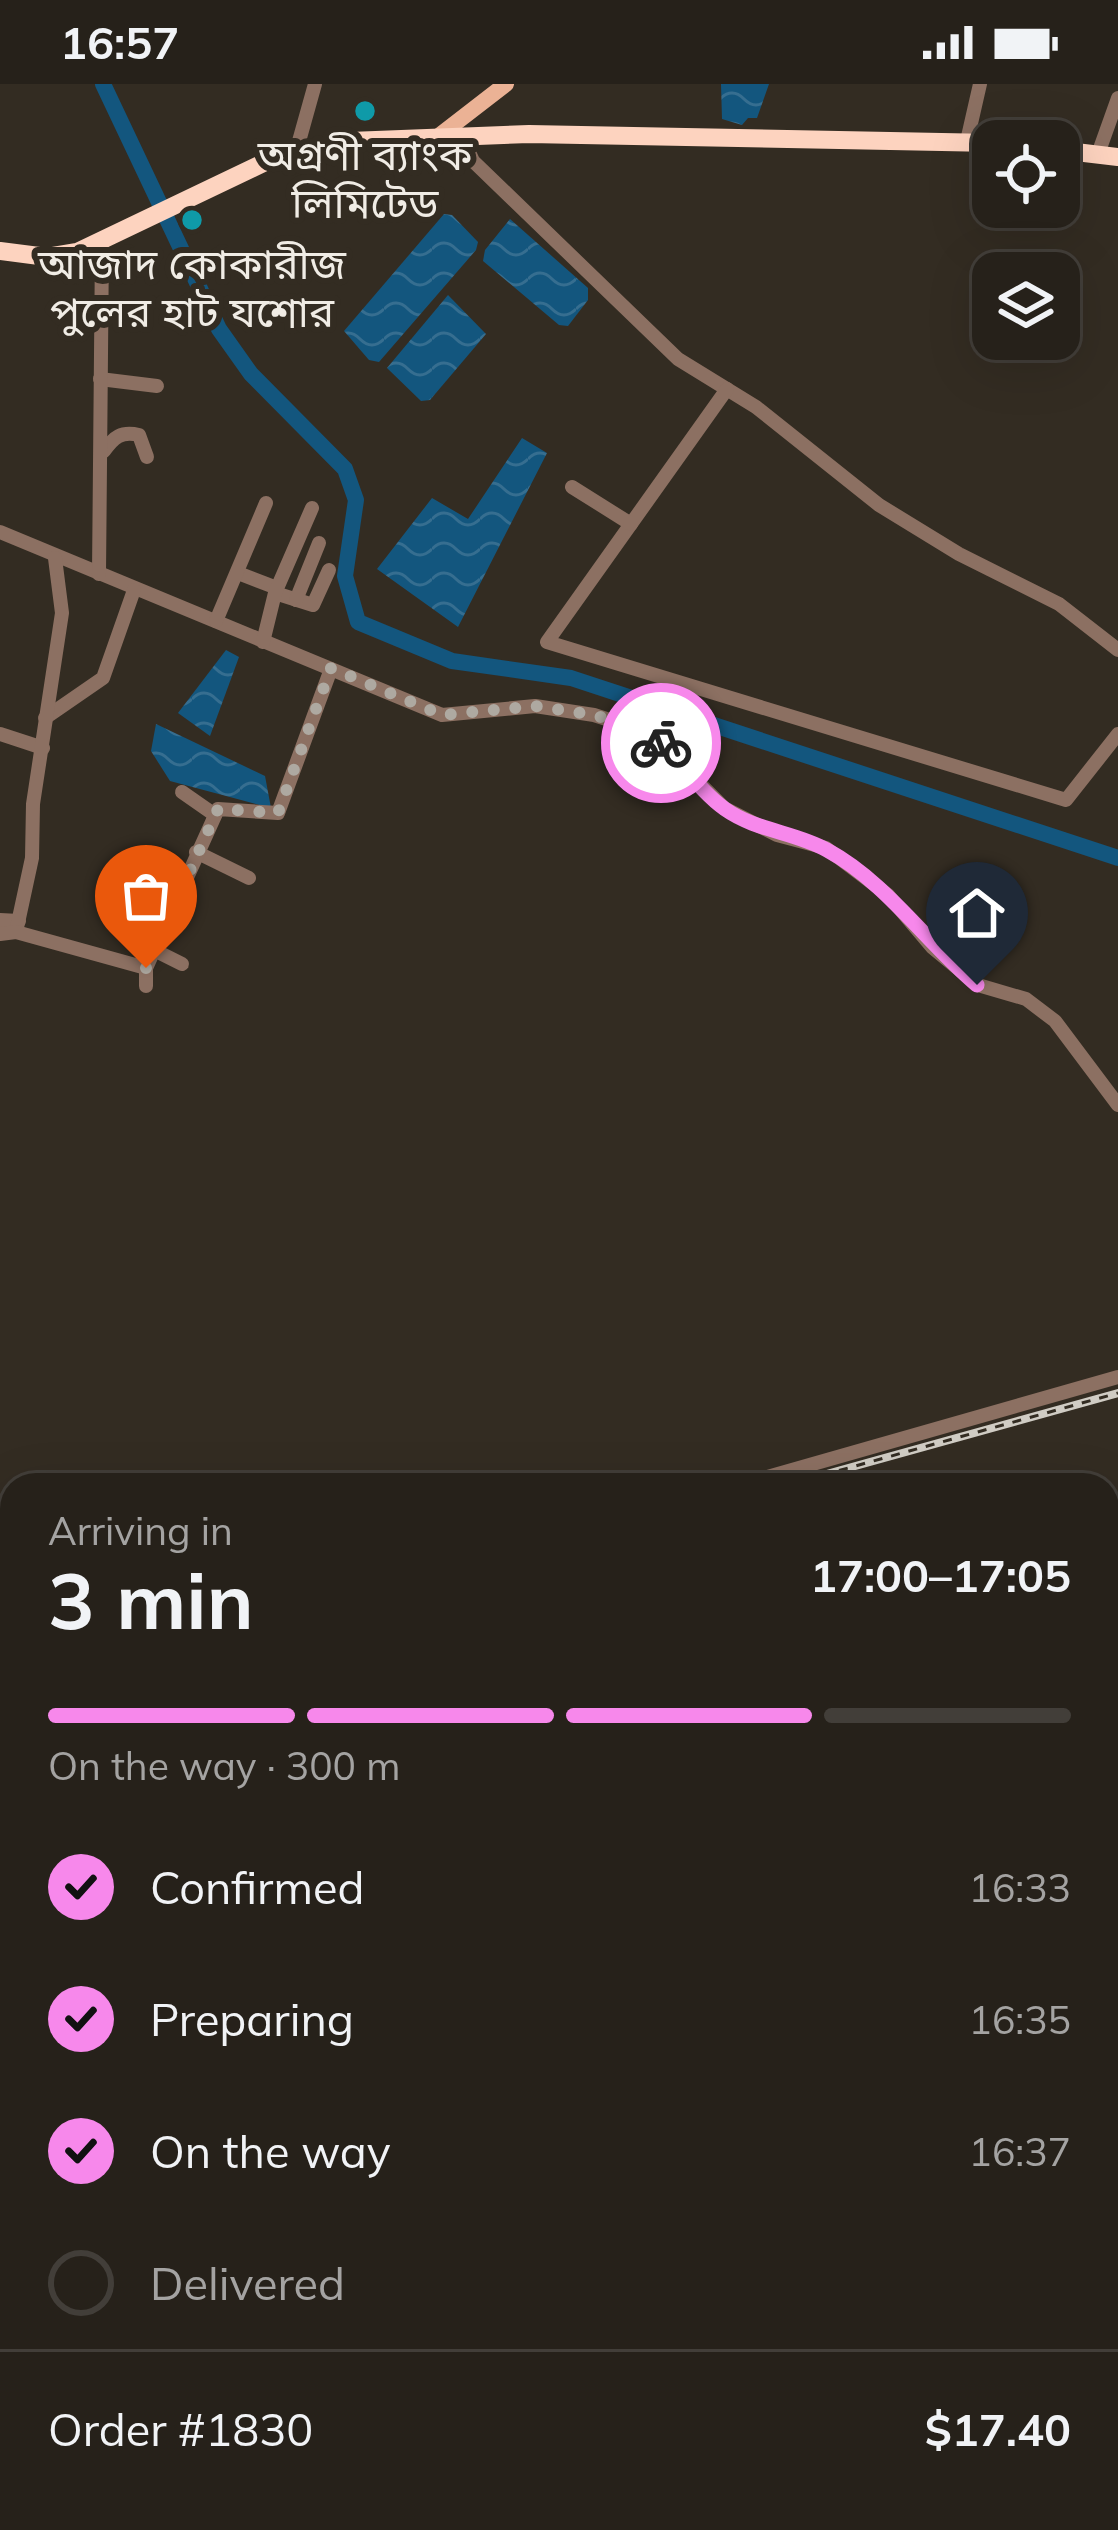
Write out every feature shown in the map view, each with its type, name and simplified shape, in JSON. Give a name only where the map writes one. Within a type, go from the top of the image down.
[{"type":"highway","points":[[0,251],[61,257],[102,244],[154,213],[296,152],[350,141],[461,135],[972,141]]},
{"type":"main road","points":[[440,135],[502,85]]},
{"type":"street","points":[[296,152],[315,84]]},
{"type":"street","points":[[967,141],[980,84]]},
{"type":"street","points":[[1108,156],[1118,98]]},
{"type":"street","points":[[461,135],[473,161],[595,285],[678,359],[727,389],[879,505],[959,554],[1059,604],[1118,650]]},
{"type":"street","points":[[99,574],[104,452],[102,244]]},
{"type":"street","points":[[100,379],[157,386]]},
{"type":"street","points":[[727,389],[547,642],[1066,800],[1118,734]]},
{"type":"street","points":[[104,452],[113,437],[128,432],[139,435],[147,457]]},
{"type":"street","points":[[572,487],[631,524]]},
{"type":"street","points":[[216,621],[266,503]]},
{"type":"street","points":[[263,642],[276,590],[312,508]]},
{"type":"street","points":[[0,532],[442,715],[535,706],[594,715],[650,733],[724,808],[777,835],[826,848],[888,895],[932,946],[977,985],[1026,999],[1055,1022],[1118,1105]]},
{"type":"street","points":[[296,599],[319,543]]},
{"type":"street","points":[[12,930],[32,858],[33,804],[62,613],[55,558]]},
{"type":"street","points":[[238,573],[313,605],[329,570]]},
{"type":"street","points":[[45,718],[103,677],[134,590]]},
{"type":"street","points":[[146,986],[146,968],[218,809],[278,813],[331,668]]},
{"type":"street","points":[[0,755],[4,735],[43,748]]},
{"type":"street","points":[[182,792],[215,814]]},
{"type":"street","points":[[196,852],[250,878]]},
{"type":"street","points":[[0,920],[12,930],[146,968]]},
{"type":"street","points":[[154,950],[182,964]]},
{"type":"street","points":[[781,1473],[1118,1376]]},
{"type":"water","points":[[721,84],[769,84],[757,118],[748,118],[742,125],[722,119]]},
{"type":"water","points":[[444,214],[452,215],[478,242],[476,250],[379,362],[369,360],[344,331]]},
{"type":"water","points":[[510,219],[588,288],[588,300],[568,326],[559,325],[483,261],[485,250]]},
{"type":"water","points":[[448,295],[486,334],[430,400],[421,401],[387,368]]},
{"type":"water","points":[[522,438],[547,453],[458,627],[377,569],[432,498],[468,519]]},
{"type":"water","points":[[226,650],[239,657],[210,736],[178,713]]},
{"type":"water","points":[[156,724],[265,776],[271,808],[170,781],[151,751]]},
{"type":"waterway","points":[[103,84],[219,329],[251,374],[345,469],[356,500],[345,576],[358,622],[452,661],[571,678],[1118,858]]},
{"type":"railway","points":[[830,1473],[1118,1393]]},
{"type":"way so far","points":[[146,968],[218,809],[278,813],[331,668],[442,715],[535,706],[594,715],[650,733],[661,743]]},
{"type":"place","name":"অগ্রণী ব্যাংক লিমিটেড","points":[[365,111]]},
{"type":"place","name":"আজাদ কোকারীজ পুলের হাট যশোর","points":[[192,220]]},
{"type":"route","points":[[661,743],[724,808],[777,835],[826,848],[888,895],[932,946],[977,985]]}]
